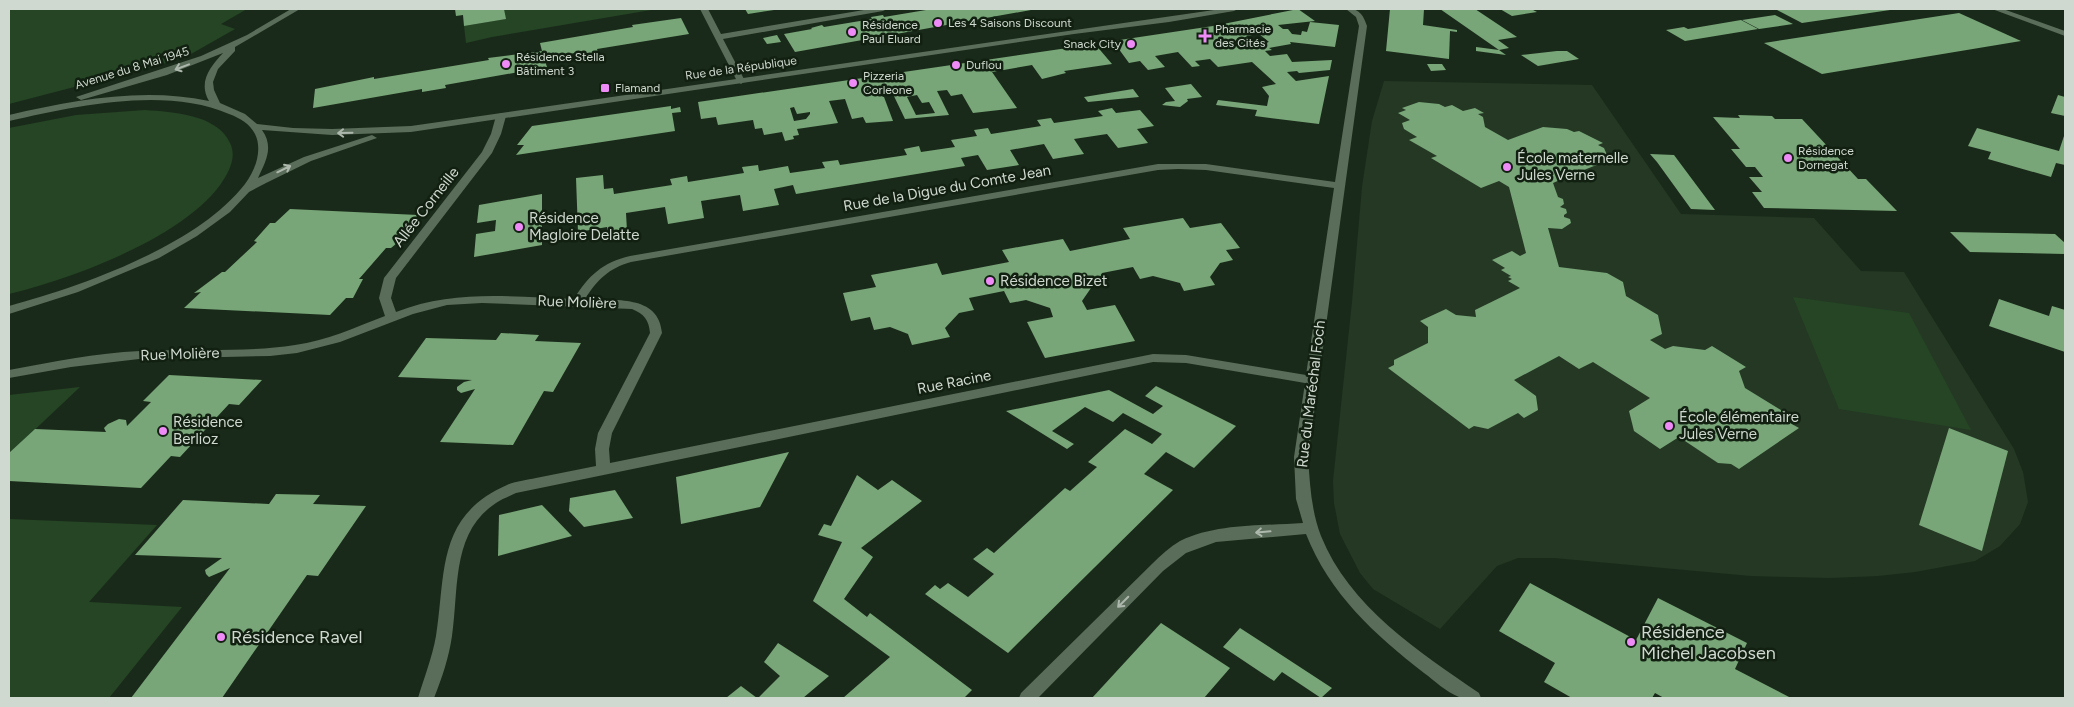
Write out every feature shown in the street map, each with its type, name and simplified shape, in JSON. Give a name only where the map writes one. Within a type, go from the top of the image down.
[{"type":"street","name":"Avenue du 8 Mai 1945","points":[[26,113],[168,72],[243,40],[296,9]]},
{"type":"street","points":[[704,9],[741,81]]},
{"type":"street","points":[[718,37],[884,9]]},
{"type":"street","name":"Rue de la République","points":[[1074,32],[1191,9]]},
{"type":"street","name":"Rue de la République","points":[[254,126],[329,134],[411,129],[1074,32],[1169,20],[1234,9]]},
{"type":"street","name":"Rue du Maréchal Foch","points":[[1350,9],[1360,16],[1364,26],[1300,469],[1302,494],[1318,546],[1335,574],[1361,610],[1399,645],[1473,698]]},
{"type":"street","points":[[1996,9],[2049,27]]},
{"type":"street","points":[[2015,9],[2065,34]]},
{"type":"street","name":"Avenue du 8 Mai 1945","points":[[217,106],[209,94],[210,76],[226,55],[243,40]]},
{"type":"street","points":[[9,118],[26,113],[85,103],[129,99],[181,100],[217,106],[239,114],[254,126],[262,139],[264,155],[257,173],[242,193],[202,227],[143,261],[82,287],[9,310]]},
{"type":"street","name":"Allée Corneille","points":[[392,318],[385,298],[390,278],[486,153],[496,134],[501,116]]},
{"type":"street","name":"Rue de la République","points":[[242,193],[278,172],[318,154],[356,142],[411,129]]},
{"type":"street","name":"Rue de la Digue du Comte Jean","points":[[578,302],[595,275],[613,264],[630,259],[1153,168],[1178,166],[1206,167],[1340,186]]},
{"type":"street","name":"Rue Molière","points":[[9,374],[71,363],[139,355],[270,352],[297,349],[322,343],[433,304],[458,300],[482,299],[634,305],[647,312],[655,321],[656,333],[605,433],[602,448],[603,468]]},
{"type":"street","name":"Rue Racine","points":[[603,468],[1153,358],[1186,359],[1312,380]]},
{"type":"street","points":[[426,698],[439,661],[452,554],[462,531],[474,511],[490,498],[513,488],[603,468]]},
{"type":"street","points":[[1027,698],[1158,567],[1182,547],[1203,539],[1311,528]]},
{"type":"shaded area","points":[[9,9],[247,9],[221,24],[235,29],[191,54],[170,62],[9,104]]},
{"type":"shaded area","points":[[504,9],[657,9],[466,43],[464,26],[505,19]]},
{"type":"shaded area","name":"École élémentaire Jules Verne","points":[[1384,81],[1592,85],[1681,214],[1814,218],[1861,271],[1904,272],[2014,449],[2023,472],[2028,502],[2020,524],[2000,546],[1975,561],[1915,572],[1878,576],[1830,578],[1751,576],[1554,558],[1518,558],[1497,566],[1440,629],[1373,589],[1360,573],[1340,534],[1334,503],[1333,481],[1362,187],[1372,121]]},
{"type":"shaded area","points":[[145,110],[193,116],[205,120],[224,133],[232,148],[233,157],[231,166],[224,179],[207,200],[184,219],[157,236],[95,266],[64,278],[9,294],[9,128],[76,115]]},
{"type":"shaded area","points":[[1793,297],[1909,313],[1971,430],[1839,409]]},
{"type":"shaded area","points":[[80,387],[9,454],[9,395]]},
{"type":"shaded area","points":[[9,519],[157,525],[89,602],[182,607],[109,698],[9,698]]},
{"type":"building","points":[[455,9],[504,9],[506,19],[464,26],[463,15],[456,16]]},
{"type":"building","points":[[745,9],[774,9],[774,10],[748,14]]},
{"type":"building","name":"Résidence Paul Eluard","points":[[932,9],[1031,10],[795,52],[784,34],[812,29],[822,25],[824,27],[872,19],[871,17],[883,15],[884,17]]},
{"type":"building","points":[[1298,9],[1315,21],[1278,25],[1283,29],[1288,29],[1292,34],[1301,35],[1302,31],[1307,32],[1310,22],[1339,25],[1335,47],[1290,42],[1291,44],[1269,48],[1272,50],[1265,51],[1270,56],[1287,54],[1292,62],[1332,60],[1330,70],[1299,73],[1297,71],[1287,72],[1296,81],[1329,76],[1319,124],[1255,116],[1257,110],[1216,105],[1218,100],[1267,106],[1269,96],[1262,87],[1276,84],[1252,62],[1218,67],[1210,59],[1195,61],[1200,66],[1192,67],[1178,52],[1155,56],[1165,67],[1148,70],[1140,61],[1129,63],[1113,41],[1213,26]],"holes":[[[1259,34],[1269,42],[1256,44],[1246,36]]]},
{"type":"building","points":[[1390,9],[1424,9],[1423,25],[1457,30],[1457,32],[1450,31],[1449,59],[1386,51]]},
{"type":"building","points":[[1440,9],[1475,9],[1517,37],[1498,40],[1509,48],[1499,50]]},
{"type":"building","points":[[1500,9],[1531,9],[1537,12],[1512,16]]},
{"type":"building","points":[[1777,10],[1890,10],[1802,23]]},
{"type":"building","points":[[1959,13],[2021,41],[1822,74],[1764,43]]},
{"type":"building","points":[[1775,15],[1793,24],[1759,29],[1742,20]]},
{"type":"building","name":"Résidence Stella Bâtiment 3","points":[[681,18],[689,34],[597,49],[598,52],[576,56],[575,53],[544,58],[547,67],[445,85],[446,88],[422,92],[422,89],[313,108],[315,89],[374,77],[374,79],[489,60],[488,58],[542,51],[540,43],[633,27],[632,25]]},
{"type":"building","points":[[1741,20],[1758,29],[1685,41],[1666,30],[1684,27],[1688,29]]},
{"type":"building","points":[[777,35],[781,42],[767,44],[763,38]]},
{"type":"building","points":[[1095,44],[1112,64],[1064,71],[1066,73],[1042,79],[1032,65],[992,72],[1017,108],[973,113],[962,94],[951,96],[947,90],[937,91],[949,115],[905,119],[892,92],[877,94],[884,97],[893,121],[866,123],[863,117],[852,119],[845,99],[829,101],[838,123],[797,129],[799,135],[793,136],[794,139],[785,141],[782,132],[764,135],[762,128],[755,129],[753,120],[718,125],[716,117],[701,119],[698,102]],"holes":[[[917,95],[922,103],[929,102],[935,113],[916,115],[907,97]],[[794,107],[797,114],[810,112],[810,114],[806,119],[794,121],[790,108]]]},
{"type":"building","points":[[1476,47],[1499,50],[1506,55],[1476,51]]},
{"type":"building","points":[[1567,51],[1579,59],[1538,66],[1521,55]]},
{"type":"building","points":[[1427,64],[1442,64],[1446,70],[1431,71]]},
{"type":"building","points":[[1191,84],[1202,97],[1187,99],[1188,101],[1180,107],[1162,105],[1166,102],[1175,101],[1165,88]]},
{"type":"building","points":[[1133,89],[1139,97],[1088,102],[1084,97]]},
{"type":"building","points":[[2058,95],[2065,97],[2065,116],[2051,113]]},
{"type":"building","points":[[1419,102],[1439,104],[1445,107],[1452,105],[1463,111],[1475,108],[1484,113],[1478,114],[1483,117],[1485,127],[1508,140],[1543,127],[1567,129],[1574,132],[1579,131],[1603,143],[1598,145],[1604,148],[1609,160],[1579,172],[1580,178],[1569,176],[1553,183],[1558,197],[1563,199],[1564,204],[1560,207],[1566,209],[1567,213],[1564,217],[1570,219],[1571,223],[1562,229],[1548,228],[1559,267],[1607,273],[1623,282],[1626,296],[1658,315],[1662,334],[1650,340],[1665,349],[1673,346],[1705,350],[1712,346],[1746,367],[1739,371],[1745,388],[1789,415],[1790,423],[1799,428],[1739,469],[1731,464],[1718,463],[1679,437],[1660,449],[1634,431],[1629,411],[1650,398],[1593,362],[1579,369],[1559,356],[1514,380],[1536,396],[1538,410],[1524,418],[1518,413],[1488,429],[1474,426],[1469,429],[1388,368],[1394,365],[1394,360],[1428,343],[1428,327],[1420,321],[1446,309],[1456,315],[1476,317],[1475,310],[1520,288],[1508,281],[1512,279],[1508,277],[1511,276],[1501,270],[1505,268],[1492,260],[1512,251],[1520,256],[1526,253],[1509,187],[1499,181],[1481,188],[1431,158],[1437,156],[1409,140],[1417,137],[1404,129],[1402,123],[1410,120],[1398,113],[1406,110],[1402,108]]},
{"type":"building","points":[[671,106],[671,109],[680,107],[681,112],[672,113],[675,131],[516,155],[524,145],[517,145],[532,126]]},
{"type":"building","points":[[1112,108],[1116,113],[1140,110],[1154,126],[1137,129],[1148,143],[1118,148],[1107,134],[1074,139],[1084,154],[1053,159],[1044,144],[1010,150],[1019,165],[987,170],[978,155],[961,158],[965,166],[796,194],[793,185],[774,189],[779,205],[743,211],[740,195],[701,201],[704,218],[668,224],[665,207],[626,213],[627,231],[608,234],[607,227],[578,232],[576,178],[603,175],[604,189],[613,188],[614,194],[672,185],[670,179],[687,176],[688,182],[744,173],[742,167],[758,165],[759,171],[788,166],[790,173],[825,168],[822,162],[838,160],[840,165],[907,155],[904,149],[919,146],[921,152],[955,147],[951,140],[977,136],[974,130],[988,128],[991,134],[1041,126],[1037,120],[1051,118],[1054,123],[1103,116],[1098,111]]},
{"type":"building","name":"Résidence Dornegat","points":[[1738,115],[1772,116],[1775,119],[1802,119],[1858,179],[1866,179],[1897,211],[1764,208],[1752,192],[1762,192],[1749,177],[1763,177],[1755,167],[1746,167],[1731,149],[1740,149],[1713,117],[1740,118]]},
{"type":"building","points":[[1977,128],[2059,151],[2065,133],[2065,165],[2056,163],[2051,177],[1988,159],[1991,152],[1968,146]]},
{"type":"building","points":[[1650,154],[1674,155],[1715,210],[1691,209]]},
{"type":"building","name":"Résidence Magloire Delatte","points":[[542,194],[542,245],[474,257],[476,234],[495,231],[496,220],[477,223],[479,205]]},
{"type":"building","points":[[290,209],[418,215],[406,229],[414,229],[391,248],[386,248],[359,279],[363,279],[353,298],[346,298],[330,315],[184,308],[201,292],[194,293],[222,272],[225,272],[257,242],[254,241],[270,223],[275,223]]},
{"type":"building","name":"Résidence Bizet","points":[[1183,218],[1190,228],[1221,223],[1240,248],[1226,250],[1233,260],[1220,263],[1210,277],[1215,285],[1184,291],[1180,283],[1153,276],[1140,279],[1133,267],[1102,273],[1108,285],[1091,288],[1082,301],[1087,310],[1115,305],[1135,341],[1045,358],[1027,322],[1053,317],[1050,308],[1026,300],[1010,303],[1004,291],[969,298],[974,310],[959,313],[945,328],[950,337],[912,345],[908,334],[890,327],[874,330],[870,317],[851,321],[843,293],[876,287],[871,275],[937,263],[942,275],[1009,262],[1002,250],[1063,239],[1070,251],[1130,239],[1123,228]]},
{"type":"building","points":[[1950,232],[2055,234],[2065,243],[2065,254],[1970,252]]},
{"type":"building","points":[[1999,299],[2049,316],[2052,306],[2065,310],[2065,352],[1989,326]]},
{"type":"building","points":[[501,333],[539,335],[535,341],[581,343],[553,392],[544,391],[513,445],[440,442],[475,389],[461,393],[457,390],[457,387],[464,382],[472,380],[398,377],[426,338],[496,340]]},
{"type":"building","name":"Résidence Berlioz","points":[[169,375],[262,380],[239,405],[229,404],[180,457],[171,456],[141,488],[9,481],[9,453],[35,429],[106,432],[104,428],[108,424],[119,419],[126,420],[127,426],[151,402],[143,401]]},
{"type":"building","points":[[1156,386],[1236,426],[1194,468],[1166,452],[1144,474],[1173,490],[1008,653],[925,594],[935,585],[940,589],[948,583],[968,597],[994,574],[973,559],[987,548],[994,553],[1065,488],[1070,491],[1097,467],[1088,462],[1125,429],[1152,444],[1162,434],[1123,413],[1113,422],[1085,407],[1052,431],[1074,444],[1067,449],[1006,411],[1109,390],[1153,414],[1163,406],[1145,396]]},
{"type":"building","points":[[1949,428],[2008,451],[1982,551],[1919,525]]},
{"type":"building","points":[[789,452],[760,507],[681,524],[676,477]]},
{"type":"building","points":[[857,475],[878,490],[892,480],[922,501],[861,548],[873,557],[844,599],[867,617],[870,613],[972,690],[964,698],[843,698],[890,657],[813,601],[842,542],[818,535],[824,524],[831,526]]},
{"type":"building","points":[[615,490],[633,518],[584,527],[569,511],[570,498]]},
{"type":"building","name":"Résidence Ravel","points":[[276,494],[320,495],[313,504],[366,506],[318,576],[307,575],[222,698],[131,698],[230,568],[209,577],[205,570],[222,558],[135,555],[183,500],[269,504]]},
{"type":"building","points":[[542,505],[572,536],[498,556],[499,515]]},
{"type":"building","name":"Résidence Michel Jacobsen","points":[[1530,583],[1636,640],[1658,598],[1747,643],[1735,669],[1791,698],[1664,698],[1655,693],[1652,698],[1572,698],[1544,682],[1555,663],[1499,631]]},
{"type":"building","points":[[1161,623],[1230,668],[1204,698],[1092,698]]},
{"type":"building","points":[[1240,628],[1332,688],[1321,698],[1282,672],[1274,681],[1223,647]]},
{"type":"building","points":[[778,643],[829,676],[803,698],[758,698],[780,676],[764,662]]},
{"type":"building","points":[[741,686],[757,698],[726,698]]},
{"type":"place","name":"Les 4 Saisons Discount","points":[[938,23]]},
{"type":"place","name":"Résidence Paul Eluard","points":[[852,32]]},
{"type":"place","name":"Pharmacie des Cités","points":[[1205,36]]},
{"type":"place","name":"Snack City","points":[[1131,44]]},
{"type":"place","name":"Résidence Stella Bâtiment 3","points":[[506,64]]},
{"type":"place","name":"Duflou","points":[[956,65]]},
{"type":"place","name":"Pizzeria Corleone","points":[[853,83]]},
{"type":"place","name":"Flamand","points":[[605,88]]},
{"type":"place","name":"Résidence Dornegat","points":[[1788,158]]},
{"type":"place","name":"École maternelle Jules Verne","points":[[1507,167]]},
{"type":"place","name":"Résidence Magloire Delatte","points":[[519,227]]},
{"type":"place","name":"Résidence Bizet","points":[[990,281]]},
{"type":"place","name":"École élémentaire Jules Verne","points":[[1669,426]]},
{"type":"place","name":"Résidence Berlioz","points":[[163,431]]},
{"type":"place","name":"Résidence Ravel","points":[[221,637]]},
{"type":"place","name":"Résidence Michel Jacobsen","points":[[1631,642]]}]
